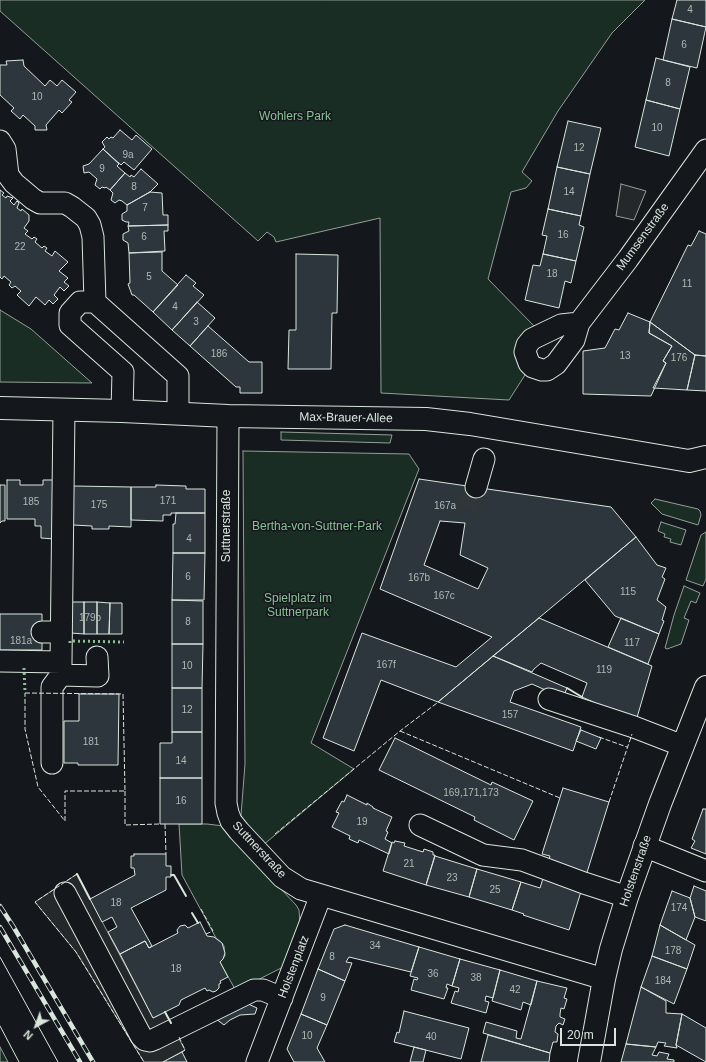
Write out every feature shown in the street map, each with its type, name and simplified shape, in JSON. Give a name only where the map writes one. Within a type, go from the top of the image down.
[{"type":"main road","name":"Max-Brauer-Allee","points":[[0,408],[122,411],[228,416],[426,420],[470,424],[700,463]]},
{"type":"main road","name":"Holstenstraße","points":[[589,1062],[604,979],[626,897],[683,746],[701,713],[706,687]]},
{"type":"street","points":[[0,141],[5,149],[8,175],[14,183],[40,203],[65,203],[86,218],[93,236],[95,302]]},
{"type":"street","name":"Mumsenstraße","points":[[579,323],[628,259],[706,150]]},
{"type":"street","points":[[122,411],[123,372],[70,324],[70,313],[80,302],[95,302],[178,376],[178,413]]},
{"type":"street","points":[[52,764],[52,687],[61,668],[52,632],[64,410]]},
{"type":"street","name":"Suttnerstraße","points":[[228,416],[226,803],[231,821],[238,831],[282,877],[301,889],[604,979]]},
{"type":"street","points":[[476,487],[484,459]]},
{"type":"street","points":[[0,661],[61,668],[98,676],[97,657]]},
{"type":"street","points":[[549,699],[634,727],[683,746]]},
{"type":"street","points":[[420,825],[483,855],[522,860],[626,897]]},
{"type":"street","points":[[644,846],[706,871]]},
{"type":"street","points":[[65,893],[145,1040],[150,1041],[162,1036],[254,990],[263,990],[282,998]]},
{"type":"street","name":"Holstenplatz","points":[[257,1062],[321,895]]},
{"type":"street","points":[[266,1038],[270,1062]]},
{"type":"green space","name":"Wohlers Park","points":[[0,0],[645,0],[612,33],[558,111],[522,172],[532,181],[526,188],[511,192],[488,279],[536,328],[516,345],[525,375],[509,400],[381,393],[380,218],[276,242],[274,237],[267,232],[258,241],[0,11]]},
{"type":"green space","points":[[0,310],[31,329],[92,383],[0,382]]},
{"type":"green space","points":[[281,432],[392,435],[390,443],[281,440]]},
{"type":"green space","name":"Bertha-von-Suttner-Park","points":[[243,451],[409,454],[419,469],[311,743],[354,769],[250,856],[296,905],[299,910],[300,924],[285,966],[236,991],[220,962],[225,956],[224,946],[216,938],[182,875],[179,824],[207,824],[240,828],[245,764]]},
{"type":"green space","points":[[655,499],[698,509],[701,515],[698,525],[662,514],[651,503]]},
{"type":"green space","points":[[661,522],[686,530],[681,545],[670,542],[671,539],[664,537],[665,534],[658,531]]},
{"type":"green space","points":[[706,532],[706,579],[703,586],[686,580],[701,535]]},
{"type":"green space","points":[[684,586],[700,593],[696,603],[691,601],[684,618],[689,620],[681,644],[667,649],[665,648]]},
{"type":"green space","points":[[0,1047],[8,1062],[0,1062]]},
{"type":"shaded area","points":[[621,184],[646,191],[634,220],[616,216]]},
{"type":"shaded area","points":[[77,874],[153,1018],[165,1012],[185,1050],[163,1062],[144,1062],[76,952],[35,902]]},
{"type":"building","points":[[677,0],[706,0],[706,27],[672,19]]},
{"type":"building","points":[[672,19],[706,27],[697,68],[663,60]]},
{"type":"building","points":[[656,58],[690,67],[680,109],[646,100]]},
{"type":"building","points":[[23,60],[24,66],[45,86],[50,80],[57,86],[62,80],[76,92],[69,100],[72,102],[62,113],[59,110],[46,125],[47,130],[35,130],[35,126],[23,115],[20,119],[11,111],[14,108],[0,95],[0,65],[7,65],[6,61]]},
{"type":"building","points":[[646,100],[680,109],[669,156],[635,147]]},
{"type":"building","points":[[568,121],[601,128],[590,174],[557,167]]},
{"type":"building","points":[[120,130],[132,140],[136,135],[152,149],[134,170],[124,162],[121,165],[103,149],[105,147],[102,142],[107,137],[109,139],[111,137],[113,138]]},
{"type":"building","points":[[103,149],[119,164],[117,166],[125,173],[110,190],[106,187],[102,187],[100,189],[95,185],[97,179],[89,172],[84,173],[83,166],[89,164]]},
{"type":"building","points":[[557,167],[590,174],[581,216],[548,209]]},
{"type":"building","points":[[141,169],[158,184],[150,192],[127,205],[119,200],[115,203],[111,200],[113,193],[110,190],[125,173],[130,177],[131,175],[134,177]]},
{"type":"building","points":[[0,190],[4,193],[2,195],[6,198],[7,196],[13,198],[10,201],[14,205],[17,201],[19,203],[17,208],[21,211],[22,209],[29,215],[29,221],[24,228],[28,231],[25,234],[32,239],[34,237],[37,239],[35,242],[42,248],[44,246],[47,248],[45,251],[52,256],[55,251],[68,262],[59,271],[68,278],[64,282],[69,286],[64,291],[60,287],[54,295],[58,299],[53,304],[49,300],[45,305],[36,297],[29,306],[17,295],[21,291],[15,286],[12,288],[9,285],[11,282],[4,276],[2,279],[0,277]]},
{"type":"building","points":[[150,192],[162,193],[163,215],[168,215],[168,225],[128,226],[129,222],[122,220],[122,214],[127,211],[127,205]]},
{"type":"building","points":[[548,209],[581,216],[579,225],[584,227],[576,261],[543,254],[547,236],[542,235]]},
{"type":"building","points":[[168,225],[168,231],[164,231],[165,251],[129,253],[128,243],[123,240],[123,234],[129,231],[128,226]]},
{"type":"building","points":[[699,231],[706,234],[706,356],[695,355],[650,322],[688,245],[691,246]]},
{"type":"building","points":[[162,252],[162,271],[178,285],[153,312],[134,295],[132,295],[128,284],[130,283],[129,253]]},
{"type":"building","points":[[296,254],[338,255],[337,313],[332,313],[331,369],[288,369],[289,330],[296,330]]},
{"type":"building","points":[[543,254],[576,261],[571,283],[565,281],[559,308],[525,300],[533,265],[540,266]]},
{"type":"building","points":[[186,275],[196,283],[193,286],[204,295],[172,330],[153,312]]},
{"type":"building","points":[[197,302],[215,318],[190,346],[172,330]]},
{"type":"building","points":[[628,313],[650,322],[649,333],[672,346],[663,361],[666,363],[651,396],[583,394],[583,351],[605,348],[615,329],[619,330]]},
{"type":"building","points":[[650,322],[695,355],[687,390],[653,388],[666,363],[663,361],[672,346],[649,333]]},
{"type":"building","points":[[208,326],[249,362],[262,362],[262,393],[240,393],[240,387],[236,387],[190,346]]},
{"type":"building","points":[[695,355],[706,356],[706,391],[687,390]]},
{"type":"building","points":[[419,479],[611,507],[636,537],[438,702],[381,680],[354,751],[323,738],[362,633],[456,667],[492,637],[380,589]],"holes":[[[440,521],[465,523],[460,555],[488,568],[478,589],[424,565]]]},
{"type":"building","points":[[7,480],[20,480],[20,485],[43,485],[43,480],[54,480],[55,539],[41,538],[41,526],[35,526],[35,519],[7,519]]},
{"type":"building","points":[[0,485],[5,485],[5,521],[0,523]]},
{"type":"building","points":[[156,485],[186,486],[186,489],[205,489],[205,513],[171,513],[171,515],[163,515],[163,521],[131,520],[131,487],[156,487]]},
{"type":"building","points":[[73,486],[131,487],[131,527],[109,526],[109,529],[92,529],[92,526],[73,525]]},
{"type":"building","points":[[176,513],[205,513],[205,553],[173,553],[173,524],[175,524]]},
{"type":"building","points":[[636,537],[657,565],[666,568],[662,577],[665,579],[657,600],[666,607],[662,620],[664,621],[659,634],[615,616],[585,580]]},
{"type":"building","points":[[173,553],[205,553],[204,600],[172,600]]},
{"type":"building","points":[[172,600],[203,601],[203,644],[172,644]]},
{"type":"building","points":[[71,602],[84,602],[84,634],[71,633]]},
{"type":"building","points":[[84,602],[97,602],[97,634],[84,634]]},
{"type":"building","points":[[97,602],[110,603],[109,634],[97,634]]},
{"type":"building","points":[[110,603],[122,603],[122,634],[109,634]]},
{"type":"building","points":[[0,614],[42,614],[42,650],[0,650]]},
{"type":"building","points":[[539,618],[652,666],[636,721],[582,697],[587,683],[541,663],[532,672],[493,656]]},
{"type":"building","points":[[621,618],[659,634],[648,664],[608,647]]},
{"type":"building","points":[[172,644],[203,644],[202,688],[172,688]]},
{"type":"building","points":[[493,656],[567,688],[563,698],[532,684],[514,691],[510,702],[581,727],[573,751],[438,702]]},
{"type":"building","points":[[172,688],[202,688],[202,732],[172,732]]},
{"type":"building","points":[[79,694],[119,694],[118,765],[78,765],[78,763],[64,763],[64,721],[79,721]]},
{"type":"building","points":[[581,730],[601,738],[596,749],[576,741]]},
{"type":"building","points":[[172,732],[202,732],[202,778],[160,778],[160,743],[172,743]]},
{"type":"building","points":[[395,738],[491,785],[492,782],[533,801],[514,840],[474,820],[475,817],[379,770]]},
{"type":"building","points":[[160,778],[202,778],[202,824],[160,824]]},
{"type":"building","points":[[563,788],[609,802],[569,930],[512,910],[521,882],[540,888],[550,856],[542,854]]},
{"type":"building","points":[[347,795],[367,805],[367,803],[373,808],[392,817],[386,831],[388,832],[385,839],[392,843],[389,854],[359,840],[358,843],[349,839],[350,836],[332,827],[339,813],[336,812],[342,801],[344,802]]},
{"type":"building","points":[[703,809],[706,809],[706,854],[691,848],[695,841],[692,839]]},
{"type":"building","points":[[395,841],[405,843],[404,846],[423,852],[424,849],[433,852],[433,855],[435,855],[426,885],[383,871],[392,842],[394,843]]},
{"type":"building","points":[[134,854],[166,854],[166,866],[171,866],[171,877],[166,877],[166,890],[131,908],[152,946],[149,948],[145,941],[120,954],[108,932],[117,927],[112,917],[102,922],[90,899],[135,875],[134,868],[131,868],[131,856],[134,856]]},
{"type":"building","points":[[435,856],[477,869],[469,897],[426,885]]},
{"type":"building","points":[[477,869],[521,882],[512,910],[469,897]]},
{"type":"building","points":[[694,886],[706,891],[706,921],[695,917],[690,898]]},
{"type":"building","points":[[672,891],[690,898],[695,917],[686,940],[660,925]]},
{"type":"building","points":[[200,922],[207,936],[214,937],[222,943],[225,953],[220,962],[228,977],[220,981],[221,983],[219,984],[219,988],[216,991],[207,991],[205,988],[181,1000],[179,1005],[153,1018],[120,954],[145,941],[149,948],[178,933],[177,930],[180,926],[185,925],[188,928]]},
{"type":"building","points":[[345,925],[419,947],[411,972],[349,957],[346,962],[352,963],[345,981],[318,969],[334,929]]},
{"type":"building","points":[[660,925],[695,945],[687,969],[652,956]]},
{"type":"building","points":[[419,947],[460,959],[452,986],[447,984],[446,988],[448,988],[444,999],[411,990],[414,979],[417,980],[418,978],[410,976]]},
{"type":"building","points":[[652,956],[687,969],[674,1004],[641,987]]},
{"type":"building","points":[[460,959],[500,970],[493,998],[486,996],[485,1001],[489,1002],[486,1013],[451,1003],[455,991],[458,992],[459,988],[452,986]]},
{"type":"building","points":[[318,969],[345,981],[327,1025],[301,1014]]},
{"type":"building","points":[[500,970],[537,981],[531,1005],[523,1002],[521,1010],[492,1001]]},
{"type":"building","points":[[537,981],[567,988],[564,998],[567,999],[564,1009],[561,1008],[560,1014],[560,1017],[565,1019],[563,1025],[559,1023],[556,1026],[555,1032],[558,1034],[557,1042],[553,1042],[550,1053],[483,1033],[486,1022],[517,1031],[516,1038],[521,1039]]},
{"type":"building","points":[[641,987],[666,1001],[666,1013],[682,1014],[676,1045],[677,1048],[664,1046],[666,1043],[658,1042],[656,1047],[626,1044]]},
{"type":"building","points":[[246,1003],[257,1008],[255,1014],[240,1015],[224,1025],[216,1019]]},
{"type":"building","points":[[404,1011],[469,1028],[461,1059],[394,1042],[397,1032],[399,1033]]},
{"type":"building","points":[[301,1014],[327,1025],[317,1048],[325,1062],[294,1062],[287,1049]]},
{"type":"building","points":[[682,1014],[706,1028],[706,1062],[676,1045]]},
{"type":"building","points":[[488,1035],[550,1053],[549,1062],[481,1062]]},
{"type":"building","points":[[626,1044],[656,1047],[652,1055],[657,1056],[659,1052],[669,1054],[667,1059],[674,1060],[674,1062],[621,1062]]},
{"type":"building","points":[[414,1047],[426,1050],[423,1062],[410,1062]]},
{"type":"building","points":[[182,1052],[187,1062],[163,1062]]},
{"type":"tunnel","points":[[467,509],[476,487]]},
{"type":"tram line","points":[[0,957],[58,1062]]},
{"type":"tram line","points":[[0,1026],[19,1062]]},
{"type":"railway","points":[[0,906],[93,1062]]},
{"type":"railway","points":[[0,927],[80,1062]]},
{"type":"hedge","points":[[70,643],[70,641],[124,642]]},
{"type":"hedge","points":[[24,668],[25,693]]},
{"type":"fence","points":[[25,693],[123,694],[125,791],[65,791],[65,821],[38,787],[25,729],[25,693]]},
{"type":"fence","points":[[275,834],[400,731],[437,703]]},
{"type":"fence","points":[[400,731],[560,798]]},
{"type":"fence","points":[[609,802],[632,734]]},
{"type":"fence","points":[[599,737],[627,747]]},
{"type":"fence","points":[[125,791],[125,825],[160,824]]},
{"type":"fence","points":[[165,824],[166,854]]},
{"type":"fence","points":[[77,874],[35,902],[76,952],[144,1062]]},
{"type":"fence","points":[[201,909],[213,931],[206,934]]},
{"type":"fence","points":[[179,1037],[185,1050],[182,1052]]},
{"type":"wall","points":[[567,688],[582,697]]},
{"type":"wall","points":[[77,874],[90,899]]},
{"type":"wall","points":[[171,875],[174,875],[186,896]]},
{"type":"wall","points":[[192,913],[198,923]]},
{"type":"wall","points":[[165,1012],[171,1023]]},
{"type":"park label","name":"Spielplatz im Suttnerpark","points":[[298,606]]}]
